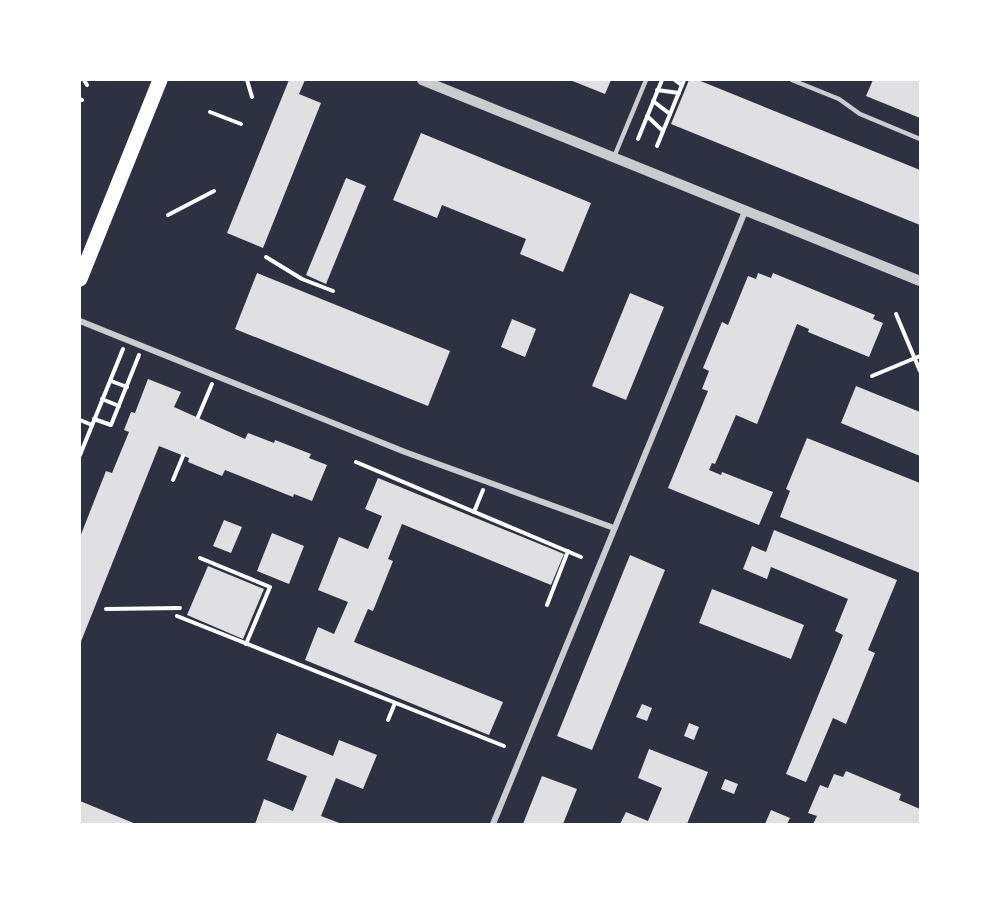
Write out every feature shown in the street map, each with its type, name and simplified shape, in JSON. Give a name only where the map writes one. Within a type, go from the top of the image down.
[{"type":"main road","points":[[80,279],[160,80]]},
{"type":"street","points":[[422,80],[921,281]]},
{"type":"street","points":[[493,825],[746,209]]},
{"type":"street","points":[[80,321],[405,452],[614,528]]},
{"type":"lane","points":[[614,157],[646,80]]},
{"type":"lane","points":[[792,80],[839,99],[860,114],[921,139]]},
{"type":"path","points":[[84,80],[87,85]]},
{"type":"path","points":[[247,80],[252,97]]},
{"type":"path","points":[[638,138],[662,80]]},
{"type":"path","points":[[675,80],[682,85]]},
{"type":"path","points":[[657,146],[684,80]]},
{"type":"path","points":[[657,90],[679,93]]},
{"type":"path","points":[[653,101],[670,114]]},
{"type":"path","points":[[210,112],[241,124]]},
{"type":"path","points":[[647,116],[663,131]]},
{"type":"path","points":[[168,215],[214,191]]},
{"type":"path","points":[[266,257],[302,279],[333,291]]},
{"type":"path","points":[[896,314],[921,370]]},
{"type":"path","points":[[80,455],[127,340]]},
{"type":"path","points":[[94,419],[111,426],[143,346]]},
{"type":"path","points":[[872,376],[921,356]]},
{"type":"path","points":[[198,417],[215,375]]},
{"type":"path","points":[[110,381],[127,387]]},
{"type":"path","points":[[102,399],[119,406]]},
{"type":"path","points":[[80,420],[92,425]]},
{"type":"path","points":[[173,480],[183,456]]},
{"type":"path","points":[[356,462],[581,557]]},
{"type":"path","points":[[474,512],[487,481]]},
{"type":"path","points":[[547,605],[568,551]]},
{"type":"path","points":[[200,558],[270,587],[246,644]]},
{"type":"path","points":[[106,609],[180,608]]},
{"type":"path","points":[[177,616],[504,746]]},
{"type":"path","points":[[388,720],[395,703]]},
{"type":"building","points":[[289,80],[305,80],[299,94],[321,103],[263,248],[227,233]]},
{"type":"building","points":[[570,80],[611,80],[605,94]]},
{"type":"building","points":[[689,80],[698,80],[920,170],[920,225],[671,124]]},
{"type":"building","points":[[873,80],[920,80],[920,118],[866,96]]},
{"type":"building","points":[[421,133],[591,203],[563,272],[520,254],[526,239],[442,205],[437,218],[393,200]]},
{"type":"building","points":[[346,178],[366,186],[326,284],[306,275]]},
{"type":"building","points":[[257,273],[450,351],[428,406],[235,329]]},
{"type":"building","points":[[758,273],[771,278],[773,273],[875,315],[873,319],[883,323],[869,357],[808,332],[809,329],[797,324],[757,424],[736,415],[715,464],[712,463],[709,470],[721,475],[722,472],[773,492],[759,525],[668,488],[708,391],[702,389],[709,371],[703,368],[722,322],[728,325],[748,276],[756,279]]},
{"type":"building","points":[[630,293],[664,307],[626,400],[592,386]]},
{"type":"building","points":[[512,319],[536,329],[525,357],[501,347]]},
{"type":"building","points":[[148,379],[181,392],[174,407],[245,439],[248,433],[274,443],[275,440],[311,454],[309,458],[327,465],[312,501],[294,494],[293,497],[225,470],[222,476],[188,462],[189,458],[159,446],[80,644],[80,537],[106,471],[112,473],[129,432],[124,430],[131,412],[135,413]]},
{"type":"building","points":[[856,386],[920,412],[920,456],[841,423]]},
{"type":"building","points":[[807,438],[920,483],[920,573],[780,517],[790,491],[786,489]]},
{"type":"building","points":[[378,478],[564,554],[551,585],[402,524],[388,559],[393,561],[373,611],[368,609],[354,642],[503,702],[489,735],[305,660],[318,627],[334,634],[348,602],[318,590],[339,537],[368,549],[382,516],[365,509]]},
{"type":"building","points":[[224,520],[242,527],[231,553],[213,546]]},
{"type":"building","points":[[774,530],[897,580],[868,650],[875,653],[846,724],[833,718],[806,782],[786,774],[843,635],[835,631],[848,599],[771,567],[767,579],[743,569],[752,546],[766,552]]},
{"type":"building","points":[[272,533],[304,546],[289,584],[257,571]]},
{"type":"building","points":[[630,555],[665,570],[592,750],[557,736]]},
{"type":"building","points":[[208,566],[264,589],[243,639],[187,615]]},
{"type":"building","points":[[712,589],[804,625],[791,659],[699,623]]},
{"type":"building","points":[[642,704],[652,708],[647,721],[636,717]]},
{"type":"building","points":[[689,723],[699,727],[694,740],[684,736]]},
{"type":"building","points":[[277,733],[333,756],[339,740],[377,755],[363,789],[336,778],[321,816],[342,824],[255,824],[264,799],[293,811],[307,776],[267,760]]},
{"type":"building","points":[[649,749],[708,772],[687,824],[620,824],[626,812],[648,821],[662,788],[638,778]]},
{"type":"building","points":[[846,771],[901,794],[899,800],[920,809],[920,824],[813,824],[817,816],[808,813],[820,785],[828,788],[834,774],[843,777]]},
{"type":"building","points":[[542,776],[577,789],[563,824],[523,824]]},
{"type":"building","points":[[725,779],[738,784],[734,794],[721,789]]},
{"type":"building","points":[[80,801],[136,824],[80,824]]},
{"type":"building","points":[[771,810],[790,818],[787,824],[765,824]]}]
